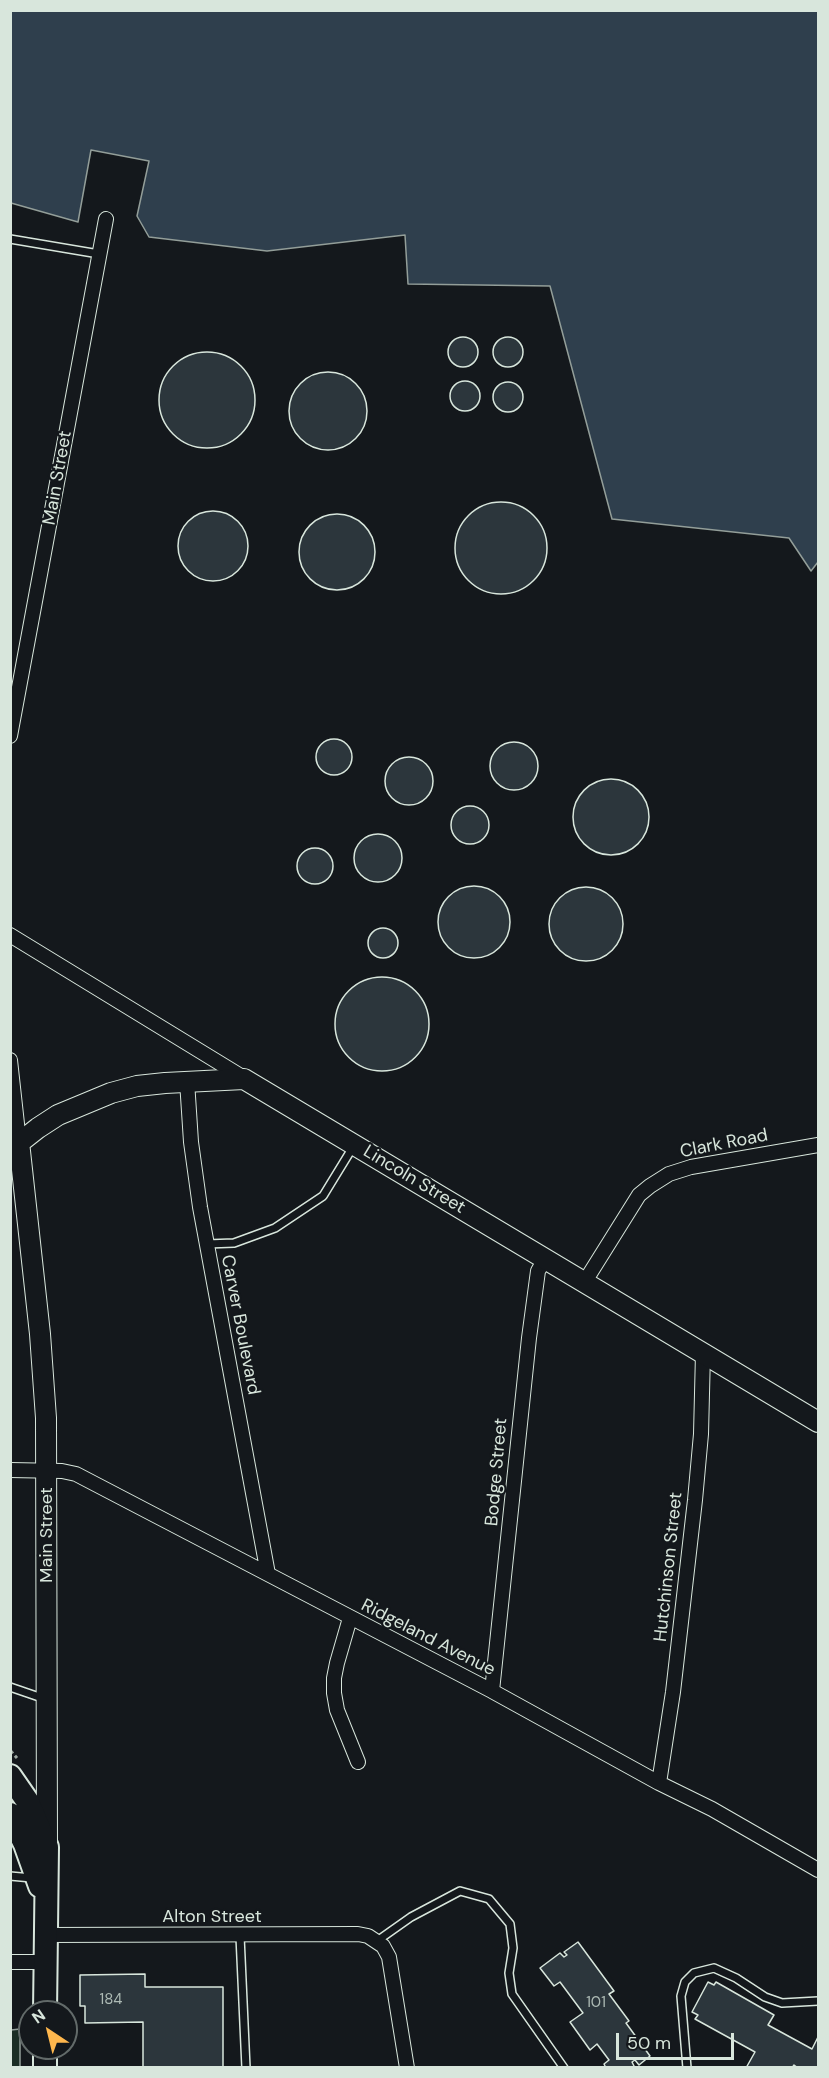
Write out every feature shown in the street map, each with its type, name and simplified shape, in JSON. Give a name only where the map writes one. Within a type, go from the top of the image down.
[{"type":"main road","points":[[15,1146],[58,1116],[111,1093],[137,1086],[244,1078]]},
{"type":"main road","name":"Lincoln Street","points":[[244,1078],[819,1422]]},
{"type":"main road","name":"Main Street","points":[[15,1146],[43,1376],[47,1470],[45,2000]]},
{"type":"main road","points":[[10,1776],[28,1802],[47,1846]]},
{"type":"main road","points":[[10,1814],[26,1844],[38,1879],[46,1926]]},
{"type":"street","name":"Main Street","points":[[10,736],[106,219]]},
{"type":"street","name":"Lincoln Street","points":[[10,935],[244,1078]]},
{"type":"street","name":"Main Street","points":[[10,1060],[15,1146]]},
{"type":"street","name":"Carver Boulevard","points":[[187,1081],[191,1142],[207,1244],[268,1574]]},
{"type":"street","name":"Clark Road","points":[[584,1283],[639,1195],[669,1174],[691,1167],[819,1145]]},
{"type":"street","name":"Bodge Street","points":[[492,1691],[529,1338],[538,1271],[545,1259]]},
{"type":"street","name":"Hutchinson Street","points":[[659,1783],[673,1692],[695,1500],[701,1434],[703,1353]]},
{"type":"street","name":"Ridgeland Avenue","points":[[10,1470],[47,1470],[76,1474],[492,1691],[659,1783],[712,1809],[819,1870]]},
{"type":"street","points":[[350,1618],[337,1663],[334,1693],[337,1710],[358,1762]]},
{"type":"street","name":"Alton Street","points":[[46,1926],[240,1936],[358,1934],[378,1941]]},
{"type":"street","points":[[378,1941],[389,1957],[407,2067]]},
{"type":"street","points":[[10,1962],[45,1962]]},
{"type":"lane","points":[[10,239],[99,254]]},
{"type":"lane","points":[[207,1244],[234,1243],[275,1228],[323,1196],[354,1145]]},
{"type":"lane","points":[[10,1687],[47,1700]]},
{"type":"lane","points":[[10,1876],[38,1879]]},
{"type":"lane","points":[[378,1941],[411,1917],[460,1891],[489,1899],[510,1924],[513,1948],[509,1973],[512,1994],[564,2067]]},
{"type":"lane","points":[[240,1936],[246,2067]]},
{"type":"lane","points":[[687,2067],[681,1996],[685,1982],[694,1973],[714,1968],[765,1997],[782,2003],[819,2001]]},
{"type":"green space","points":[[18,2029],[20,2067],[11,2067],[11,2030]]},
{"type":"water","points":[[10,11],[818,11],[818,562],[811,571],[789,538],[612,519],[550,286],[408,284],[405,235],[267,251],[149,237],[137,216],[149,161],[91,150],[78,222],[11,203]]},
{"type":"building","points":[[463,337],[469,338],[477,346],[477,358],[469,366],[463,367],[457,366],[449,358],[448,352],[449,346],[457,338]]},
{"type":"building","points":[[508,337],[514,338],[522,346],[522,358],[514,366],[508,367],[502,366],[494,358],[493,352],[494,346],[502,338]]},
{"type":"building","points":[[207,352],[225,356],[241,366],[251,382],[255,400],[251,418],[241,434],[225,444],[207,448],[189,444],[173,434],[163,418],[159,400],[163,382],[173,366],[189,356]]},
{"type":"building","points":[[328,372],[343,375],[360,389],[367,411],[364,426],[350,443],[328,450],[313,447],[296,433],[289,411],[292,396],[306,379]]},
{"type":"building","points":[[465,381],[476,385],[480,396],[476,407],[465,411],[454,407],[450,396],[454,385]]},
{"type":"building","points":[[508,382],[519,386],[523,397],[519,408],[508,412],[497,408],[493,397],[497,386]]},
{"type":"building","points":[[501,502],[519,506],[534,515],[543,530],[547,548],[543,566],[534,581],[519,590],[501,594],[483,590],[468,581],[459,566],[455,548],[459,530],[468,515],[483,506]]},
{"type":"building","points":[[220,511],[233,517],[242,526],[246,532],[248,546],[246,560],[238,571],[227,579],[206,581],[188,571],[180,560],[178,539],[188,521],[199,513]]},
{"type":"building","points":[[330,514],[344,514],[358,520],[369,531],[375,545],[372,567],[364,579],[344,590],[330,590],[316,584],[305,573],[299,559],[299,545],[305,531],[316,520]]},
{"type":"building","points":[[334,739],[347,744],[352,757],[347,770],[334,775],[321,770],[316,757],[321,744]]},
{"type":"building","points":[[514,742],[531,749],[538,766],[531,783],[514,790],[497,783],[490,766],[497,749]]},
{"type":"building","points":[[404,757],[414,757],[429,767],[433,781],[432,790],[423,801],[414,805],[404,805],[389,795],[385,786],[385,776],[395,761]]},
{"type":"building","points":[[611,779],[625,782],[638,790],[646,803],[649,817],[646,831],[638,844],[625,852],[611,855],[597,852],[584,844],[576,831],[573,817],[576,803],[584,790],[597,782]]},
{"type":"building","points":[[470,806],[484,811],[489,825],[484,839],[470,844],[456,839],[451,825],[456,811]]},
{"type":"building","points":[[378,834],[395,841],[402,858],[395,875],[378,882],[361,875],[354,858],[361,841]]},
{"type":"building","points":[[315,848],[328,853],[333,866],[328,879],[315,884],[302,879],[297,866],[302,853]]},
{"type":"building","points":[[467,886],[481,886],[500,896],[510,915],[510,929],[500,948],[481,958],[467,958],[448,948],[438,929],[438,915],[448,896]]},
{"type":"building","points":[[586,887],[607,893],[617,903],[623,924],[617,945],[607,955],[586,961],[565,955],[555,945],[549,924],[555,903],[565,893]]},
{"type":"building","points":[[383,928],[389,929],[397,937],[397,949],[389,957],[383,958],[377,957],[369,949],[368,943],[369,937],[377,929]]},
{"type":"building","points":[[382,977],[400,981],[415,991],[425,1006],[429,1024],[425,1042],[415,1057],[400,1067],[382,1071],[364,1067],[349,1057],[339,1042],[335,1024],[339,1006],[349,991],[364,981]]},
{"type":"building","points":[[578,1942],[614,1991],[609,1994],[629,2021],[626,2023],[650,2056],[639,2065],[635,2060],[632,2062],[635,2068],[606,2068],[604,2064],[609,2060],[597,2044],[590,2050],[570,2022],[583,2013],[560,1982],[554,1986],[540,1968],[560,1953],[564,1957],[567,1955],[564,1952]]},
{"type":"building","points":[[145,1974],[145,1987],[223,1987],[223,2068],[143,2068],[143,2022],[85,2023],[85,2006],[80,2006],[80,1975]]},
{"type":"building","points":[[708,1982],[714,1985],[716,1982],[774,2015],[768,2025],[812,2049],[818,2037],[818,2068],[798,2068],[794,2065],[792,2068],[746,2068],[755,2052],[695,2019],[698,2015],[692,2012]]}]
